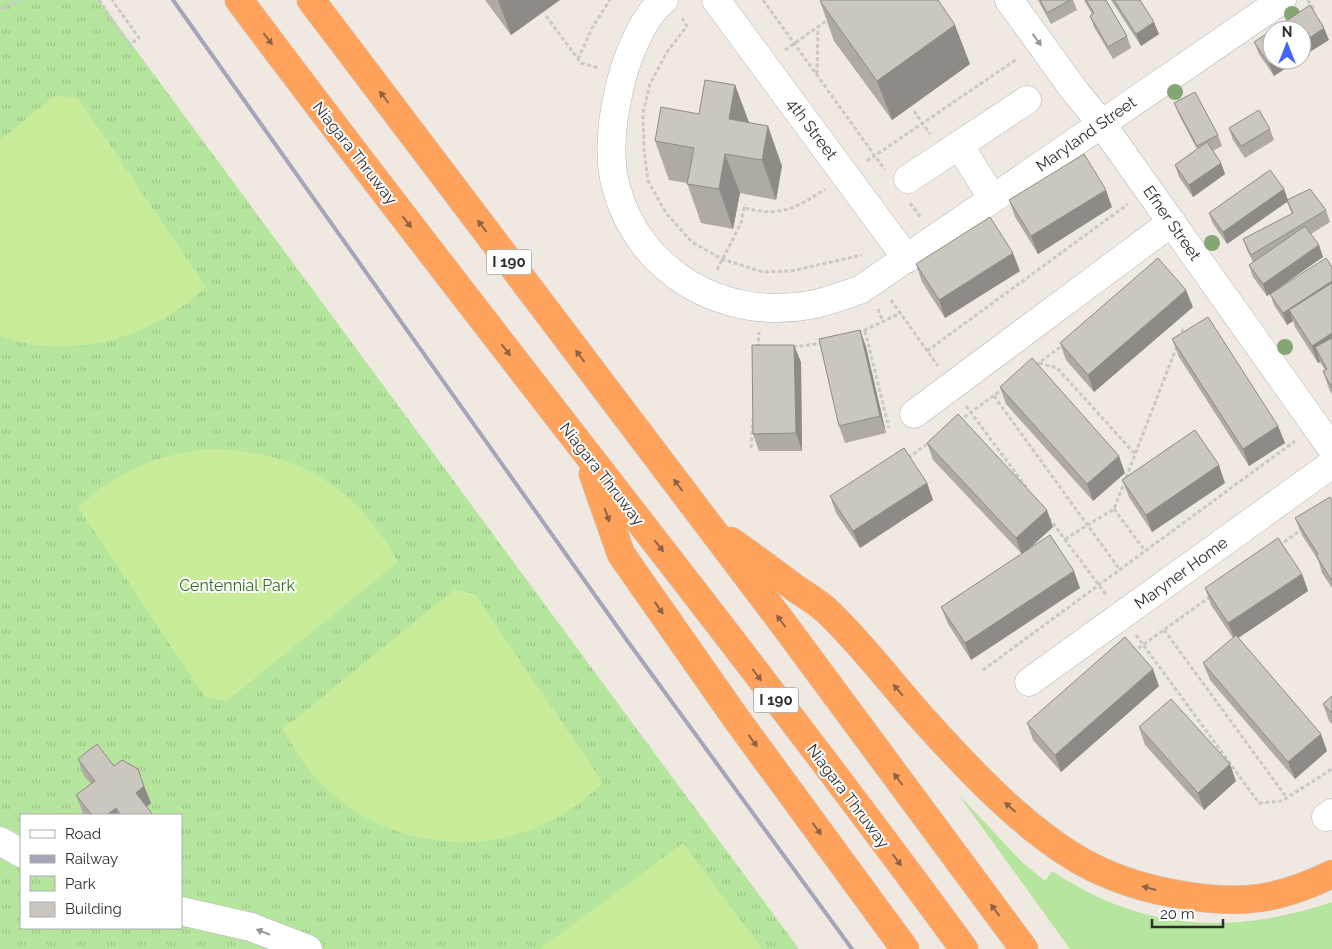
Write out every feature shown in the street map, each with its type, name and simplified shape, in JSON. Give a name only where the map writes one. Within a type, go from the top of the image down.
[{"type":"highway","name":"Niagara Thruway","points":[[239,0],[670,560],[964,949]]},
{"type":"highway","name":"I 190","points":[[311,0],[708,524],[1024,949]]},
{"type":"highway","points":[[585,452],[621,554],[788,789],[905,949]]},
{"type":"highway","points":[[708,524],[825,610],[923,719],[1009,807],[1048,838],[1091,866],[1134,884],[1164,892],[1203,899],[1235,901],[1272,897],[1302,889],[1332,874]]},
{"type":"street","name":"Maryland Street","points":[[664,0],[640,31],[623,69],[614,110],[612,149],[616,187],[631,224],[652,254],[679,279],[706,295],[744,305],[760,307],[810,305],[860,290],[1101,122],[1282,0]]},
{"type":"street","name":"4th Street","points":[[716,0],[899,264]]},
{"type":"street","name":"Efner Street","points":[[1009,0],[1074,90],[1101,122],[1332,449]]},
{"type":"street","points":[[901,184],[1027,100]]},
{"type":"street","points":[[960,145],[992,199]]},
{"type":"street","points":[[914,414],[1172,222]]},
{"type":"street","name":"Maryner Home","points":[[1029,682],[1332,464]]},
{"type":"street","points":[[0,841],[20,852]]},
{"type":"street","points":[[182,911],[251,927],[308,949]]},
{"type":"path","points":[[0,9],[20,0]]},
{"type":"path","points":[[99,0],[129,45],[139,38],[112,0]]},
{"type":"path","points":[[578,59],[592,28],[610,0]]},
{"type":"path","points":[[763,0],[873,156],[901,184],[921,218]]},
{"type":"path","points":[[1308,0],[1314,9]]},
{"type":"path","points":[[546,16],[581,62],[601,69]]},
{"type":"path","points":[[793,45],[833,16]]},
{"type":"path","points":[[685,23],[687,26],[667,52],[650,84],[643,114],[644,150],[648,181],[666,213],[692,242],[722,259],[763,272],[791,271],[822,266],[867,253]]},
{"type":"path","points":[[817,74],[818,27]]},
{"type":"path","points":[[873,156],[923,125],[1017,59]]},
{"type":"path","points":[[914,111],[923,125]]},
{"type":"path","points":[[720,264],[741,223],[745,206],[762,212],[781,212],[799,206],[817,194]]},
{"type":"path","points":[[927,351],[1132,201]]},
{"type":"path","points":[[890,297],[942,372]]},
{"type":"path","points":[[850,336],[865,331],[901,313]]},
{"type":"path","points":[[881,318],[883,322]]},
{"type":"path","points":[[1064,539],[1114,509],[1183,329]]},
{"type":"path","points":[[865,331],[889,428]]},
{"type":"path","points":[[1031,368],[1069,341]]},
{"type":"path","points":[[790,347],[830,342]]},
{"type":"path","points":[[757,357],[758,343]]},
{"type":"path","points":[[758,348],[766,348]]},
{"type":"path","points":[[1039,363],[1057,368],[1135,454]]},
{"type":"path","points":[[955,424],[1009,385]]},
{"type":"path","points":[[994,396],[1120,570]]},
{"type":"path","points":[[960,398],[1035,499]]},
{"type":"path","points":[[751,448],[754,412]]},
{"type":"path","points":[[983,670],[1300,437]]},
{"type":"path","points":[[907,459],[931,441]]},
{"type":"path","points":[[1114,509],[1145,551]]},
{"type":"path","points":[[1047,515],[1109,599]]},
{"type":"path","points":[[1276,548],[1308,525]]},
{"type":"path","points":[[1128,656],[1212,595]]},
{"type":"path","points":[[1164,630],[1287,798]]},
{"type":"path","points":[[1133,632],[1259,803],[1282,801],[1332,769]]},
{"type":"green space","name":"Centennial Park","points":[[0,0],[99,0],[799,949],[0,949]]},
{"type":"green space","points":[[56,95],[78,98],[206,287],[184,305],[161,320],[136,332],[110,340],[83,345],[55,346],[28,343],[0,336],[0,140]]},
{"type":"green space","points":[[208,449],[240,451],[269,456],[295,465],[320,477],[363,512],[381,535],[398,562],[227,701],[205,697],[78,507],[107,484],[138,467],[172,455]]},
{"type":"green space","points":[[454,590],[475,594],[603,783],[560,816],[517,834],[490,840],[461,842],[433,840],[405,834],[379,824],[354,810],[323,786],[304,763],[283,729]]},
{"type":"green space","points":[[958,794],[1023,863],[1045,881],[1052,871],[1086,891],[1120,906],[1154,916],[1188,922],[1223,923],[1258,920],[1295,913],[1332,902],[1332,949],[1070,949]]},
{"type":"green space","points":[[683,843],[762,949],[540,949]]},
{"type":"building","points":[[938,0],[955,25],[877,81],[820,1]]},
{"type":"building","points":[[1040,0],[1070,0],[1047,13]]},
{"type":"building","points":[[1086,0],[1106,0],[1127,36],[1108,47],[1090,16],[1094,13]]},
{"type":"building","points":[[1114,0],[1140,0],[1154,22],[1136,34]]},
{"type":"building","points":[[1310,5],[1324,28],[1312,36],[1312,20],[1288,20]]},
{"type":"building","points":[[1262,37],[1262,54],[1254,42]]},
{"type":"building","points":[[705,80],[735,85],[729,119],[768,126],[762,160],[725,154],[719,189],[687,184],[694,148],[655,141],[661,107],[699,114]]},
{"type":"building","points":[[1195,92],[1218,135],[1197,146],[1174,103]]},
{"type":"building","points":[[1259,110],[1270,129],[1241,146],[1229,128]]},
{"type":"building","points":[[1207,142],[1221,163],[1189,185],[1175,165]]},
{"type":"building","points":[[1084,154],[1106,190],[1031,236],[1009,200]]},
{"type":"building","points":[[1270,170],[1284,189],[1223,232],[1209,213]]},
{"type":"building","points":[[1310,189],[1326,210],[1251,255],[1243,239],[1293,213],[1287,200]]},
{"type":"building","points":[[990,217],[1013,253],[939,300],[916,264]]},
{"type":"building","points":[[1305,226],[1319,245],[1263,284],[1249,265]]},
{"type":"building","points":[[1158,258],[1186,290],[1088,375],[1060,343]]},
{"type":"building","points":[[1326,258],[1332,267],[1332,281],[1283,313],[1270,294]]},
{"type":"building","points":[[1332,283],[1332,333],[1312,346],[1289,310]]},
{"type":"building","points":[[1208,317],[1278,426],[1243,449],[1172,339]]},
{"type":"building","points":[[860,330],[880,416],[839,426],[819,339]]},
{"type":"building","points":[[1332,338],[1332,388],[1323,371],[1327,369],[1315,347]]},
{"type":"building","points":[[752,345],[794,345],[796,433],[753,434]]},
{"type":"building","points":[[1032,358],[1119,456],[1087,484],[1000,387]]},
{"type":"building","points":[[958,414],[1047,510],[1016,538],[927,443]]},
{"type":"building","points":[[1195,430],[1219,465],[1146,515],[1122,480]]},
{"type":"building","points":[[904,448],[927,483],[853,531],[830,496]]},
{"type":"building","points":[[1330,497],[1332,501],[1332,581],[1316,555],[1318,554],[1295,518]]},
{"type":"building","points":[[1050,535],[1074,571],[965,643],[941,607]]},
{"type":"building","points":[[1278,538],[1302,574],[1228,623],[1205,588]]},
{"type":"building","points":[[1236,635],[1321,734],[1288,762],[1203,663]]},
{"type":"building","points":[[1125,637],[1153,669],[1055,755],[1027,723]]},
{"type":"building","points":[[1332,696],[1332,713],[1323,704]]},
{"type":"building","points":[[1171,699],[1230,764],[1198,793],[1139,727]]},
{"type":"building","points":[[97,744],[114,766],[122,760],[138,769],[144,786],[136,793],[152,814],[120,814],[116,808],[108,814],[91,814],[76,795],[95,781],[78,759]]},
{"type":"railway","points":[[173,0],[626,639],[852,949]]}]
